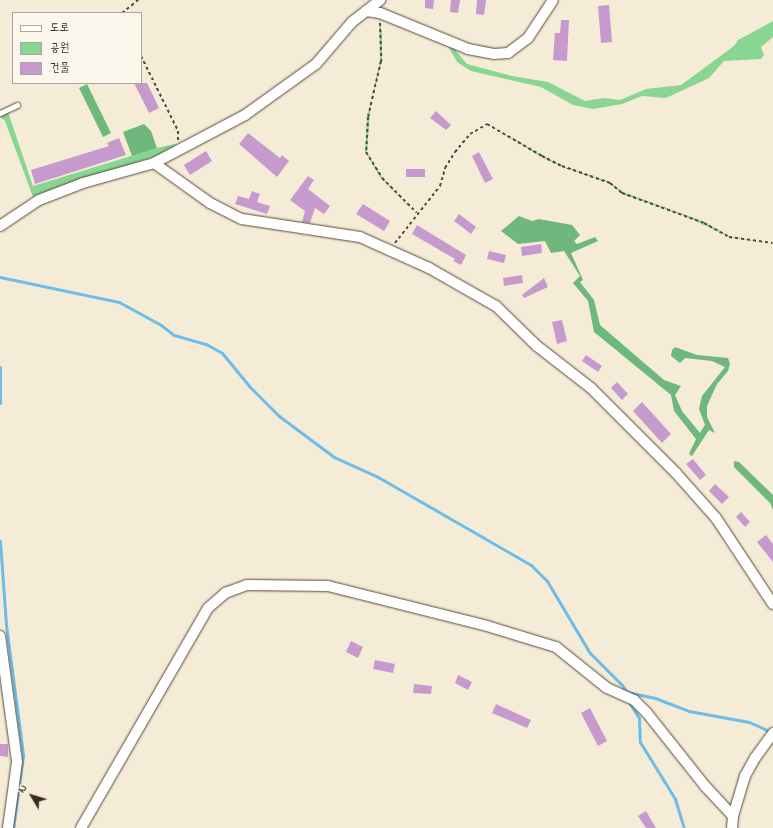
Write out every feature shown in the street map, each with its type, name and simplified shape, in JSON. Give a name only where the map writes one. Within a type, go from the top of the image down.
[{"type":"street","points":[[0,226],[39,200],[83,183],[154,163],[181,151],[245,115],[316,64],[352,22],[380,0]]},
{"type":"street","points":[[366,11],[380,13],[468,49],[494,54],[508,53],[528,38],[553,0]]},
{"type":"street","points":[[154,163],[210,203],[242,219],[339,233],[391,249],[455,281],[496,306],[536,346],[597,393],[708,508],[730,537],[773,604]]},
{"type":"street","points":[[81,828],[208,608],[225,592],[247,585],[328,586],[487,626],[556,647],[607,688],[634,700],[647,713],[705,786],[733,816]]},
{"type":"street","points":[[0,636],[17,762],[8,828]]},
{"type":"street","points":[[732,828],[733,816],[746,776],[755,758],[773,733]]},
{"type":"lane","points":[[0,113],[18,105]]},
{"type":"path","points":[[123,12],[138,0]]},
{"type":"path","points":[[380,13],[381,61],[368,117],[366,152],[382,178],[417,214]]},
{"type":"path","points":[[142,58],[178,131],[181,151]]},
{"type":"path","points":[[391,249],[440,186],[445,168],[454,152],[470,134],[487,124],[542,156],[562,166],[610,183],[622,193],[704,223],[729,237],[773,243]]},
{"type":"green space","points":[[379,18],[382,33],[382,61],[371,101],[367,152],[382,177],[416,214],[380,177],[365,152],[367,117],[380,61]]},
{"type":"green space","points":[[773,21],[773,37],[761,47],[764,55],[761,59],[724,61],[709,78],[666,98],[642,96],[622,104],[593,109],[573,105],[541,87],[471,71],[457,62],[447,44],[452,46],[467,64],[512,76],[548,82],[585,101],[604,98],[620,100],[646,89],[681,85],[734,46],[738,40]]},
{"type":"green space","points":[[87,84],[111,133],[103,137],[79,88]]},
{"type":"green space","points":[[8,112],[33,186],[157,148],[175,144],[177,149],[33,197],[5,121],[0,117]]},
{"type":"green space","points":[[486,123],[562,166],[610,182],[623,192],[705,222],[729,236],[773,244],[729,237],[685,216],[622,194],[609,183],[562,167],[541,157]]},
{"type":"green space","points":[[144,124],[151,131],[157,148],[132,156],[123,132]]},
{"type":"green space","points":[[519,216],[532,221],[539,219],[572,225],[580,235],[574,241],[577,244],[595,237],[598,241],[571,253],[583,280],[580,282],[594,300],[600,325],[664,380],[681,386],[675,395],[682,411],[700,433],[705,425],[699,409],[702,396],[725,367],[712,361],[685,358],[680,363],[671,356],[672,350],[675,347],[697,355],[728,358],[730,364],[728,371],[717,384],[707,406],[707,417],[715,433],[709,430],[692,456],[689,454],[696,439],[674,411],[671,395],[594,332],[588,301],[573,283],[580,276],[564,251],[551,253],[545,241],[518,244],[501,231]]},
{"type":"green space","points":[[734,461],[739,462],[773,495],[773,510],[770,503],[734,467]]},
{"type":"building","points":[[425,0],[434,0],[433,9],[425,8]]},
{"type":"building","points":[[451,0],[460,0],[458,13],[450,12]]},
{"type":"building","points":[[477,0],[486,0],[484,15],[476,14]]},
{"type":"building","points":[[609,5],[612,42],[601,43],[598,6]]},
{"type":"building","points":[[561,20],[569,20],[567,61],[553,60],[555,33],[560,33]]},
{"type":"building","points":[[147,83],[159,108],[149,113],[134,84]]},
{"type":"building","points":[[436,111],[451,125],[446,130],[430,118]]},
{"type":"building","points":[[248,133],[280,158],[282,155],[289,161],[277,177],[239,144]]},
{"type":"building","points":[[119,138],[126,155],[35,184],[31,170],[109,146],[107,143]]},
{"type":"building","points":[[206,151],[212,161],[190,175],[184,165]]},
{"type":"building","points":[[479,152],[493,179],[485,183],[472,156]]},
{"type":"building","points":[[406,169],[425,169],[425,177],[406,177]]},
{"type":"building","points":[[308,176],[314,180],[308,189],[330,206],[324,214],[315,208],[310,223],[302,222],[305,211],[290,200]]},
{"type":"building","points":[[252,191],[260,194],[257,202],[270,206],[267,214],[235,204],[238,196],[249,199]]},
{"type":"building","points":[[363,204],[390,221],[384,231],[356,214]]},
{"type":"building","points":[[459,214],[476,227],[471,234],[454,221]]},
{"type":"building","points":[[417,225],[466,255],[461,265],[453,261],[455,259],[412,234]]},
{"type":"building","points":[[541,244],[542,253],[522,256],[521,247]]},
{"type":"building","points":[[489,251],[506,255],[504,263],[487,259]]},
{"type":"building","points":[[522,275],[523,283],[504,286],[503,278]]},
{"type":"building","points":[[544,278],[548,287],[524,298],[522,295]]},
{"type":"building","points":[[562,320],[567,341],[557,344],[552,322]]},
{"type":"building","points":[[586,355],[602,366],[598,372],[582,361]]},
{"type":"building","points":[[617,382],[628,394],[622,400],[611,388]]},
{"type":"building","points":[[642,402],[671,434],[662,443],[633,411]]},
{"type":"building","points":[[693,459],[706,475],[700,480],[686,464]]},
{"type":"building","points":[[715,484],[729,497],[722,504],[709,491]]},
{"type":"building","points":[[741,512],[750,522],[745,527],[736,517]]},
{"type":"building","points":[[766,535],[773,544],[773,562],[757,542]]},
{"type":"building","points":[[351,641],[363,647],[358,658],[346,652]]},
{"type":"building","points":[[375,660],[395,664],[393,673],[373,669]]},
{"type":"building","points":[[458,675],[472,682],[468,690],[455,683]]},
{"type":"building","points":[[414,684],[432,686],[431,694],[413,693]]},
{"type":"building","points":[[496,704],[531,720],[527,728],[492,713]]},
{"type":"building","points":[[590,708],[607,741],[598,746],[581,713]]},
{"type":"building","points":[[0,744],[8,744],[8,757],[0,756]]},
{"type":"building","points":[[646,811],[656,828],[646,828],[638,816]]},
{"type":"waterway","points":[[0,277],[119,302],[161,325],[174,335],[206,344],[222,353],[250,387],[279,416],[334,457],[378,477],[531,565],[547,581],[590,653],[622,685],[628,694]]},
{"type":"waterway","points":[[0,367],[0,403]]},
{"type":"waterway","points":[[0,541],[6,625],[23,755],[13,828]]},
{"type":"waterway","points":[[627,692],[655,698],[689,711],[749,722],[771,732]]},
{"type":"waterway","points":[[629,702],[639,718],[640,742],[675,799],[684,828]]}]
